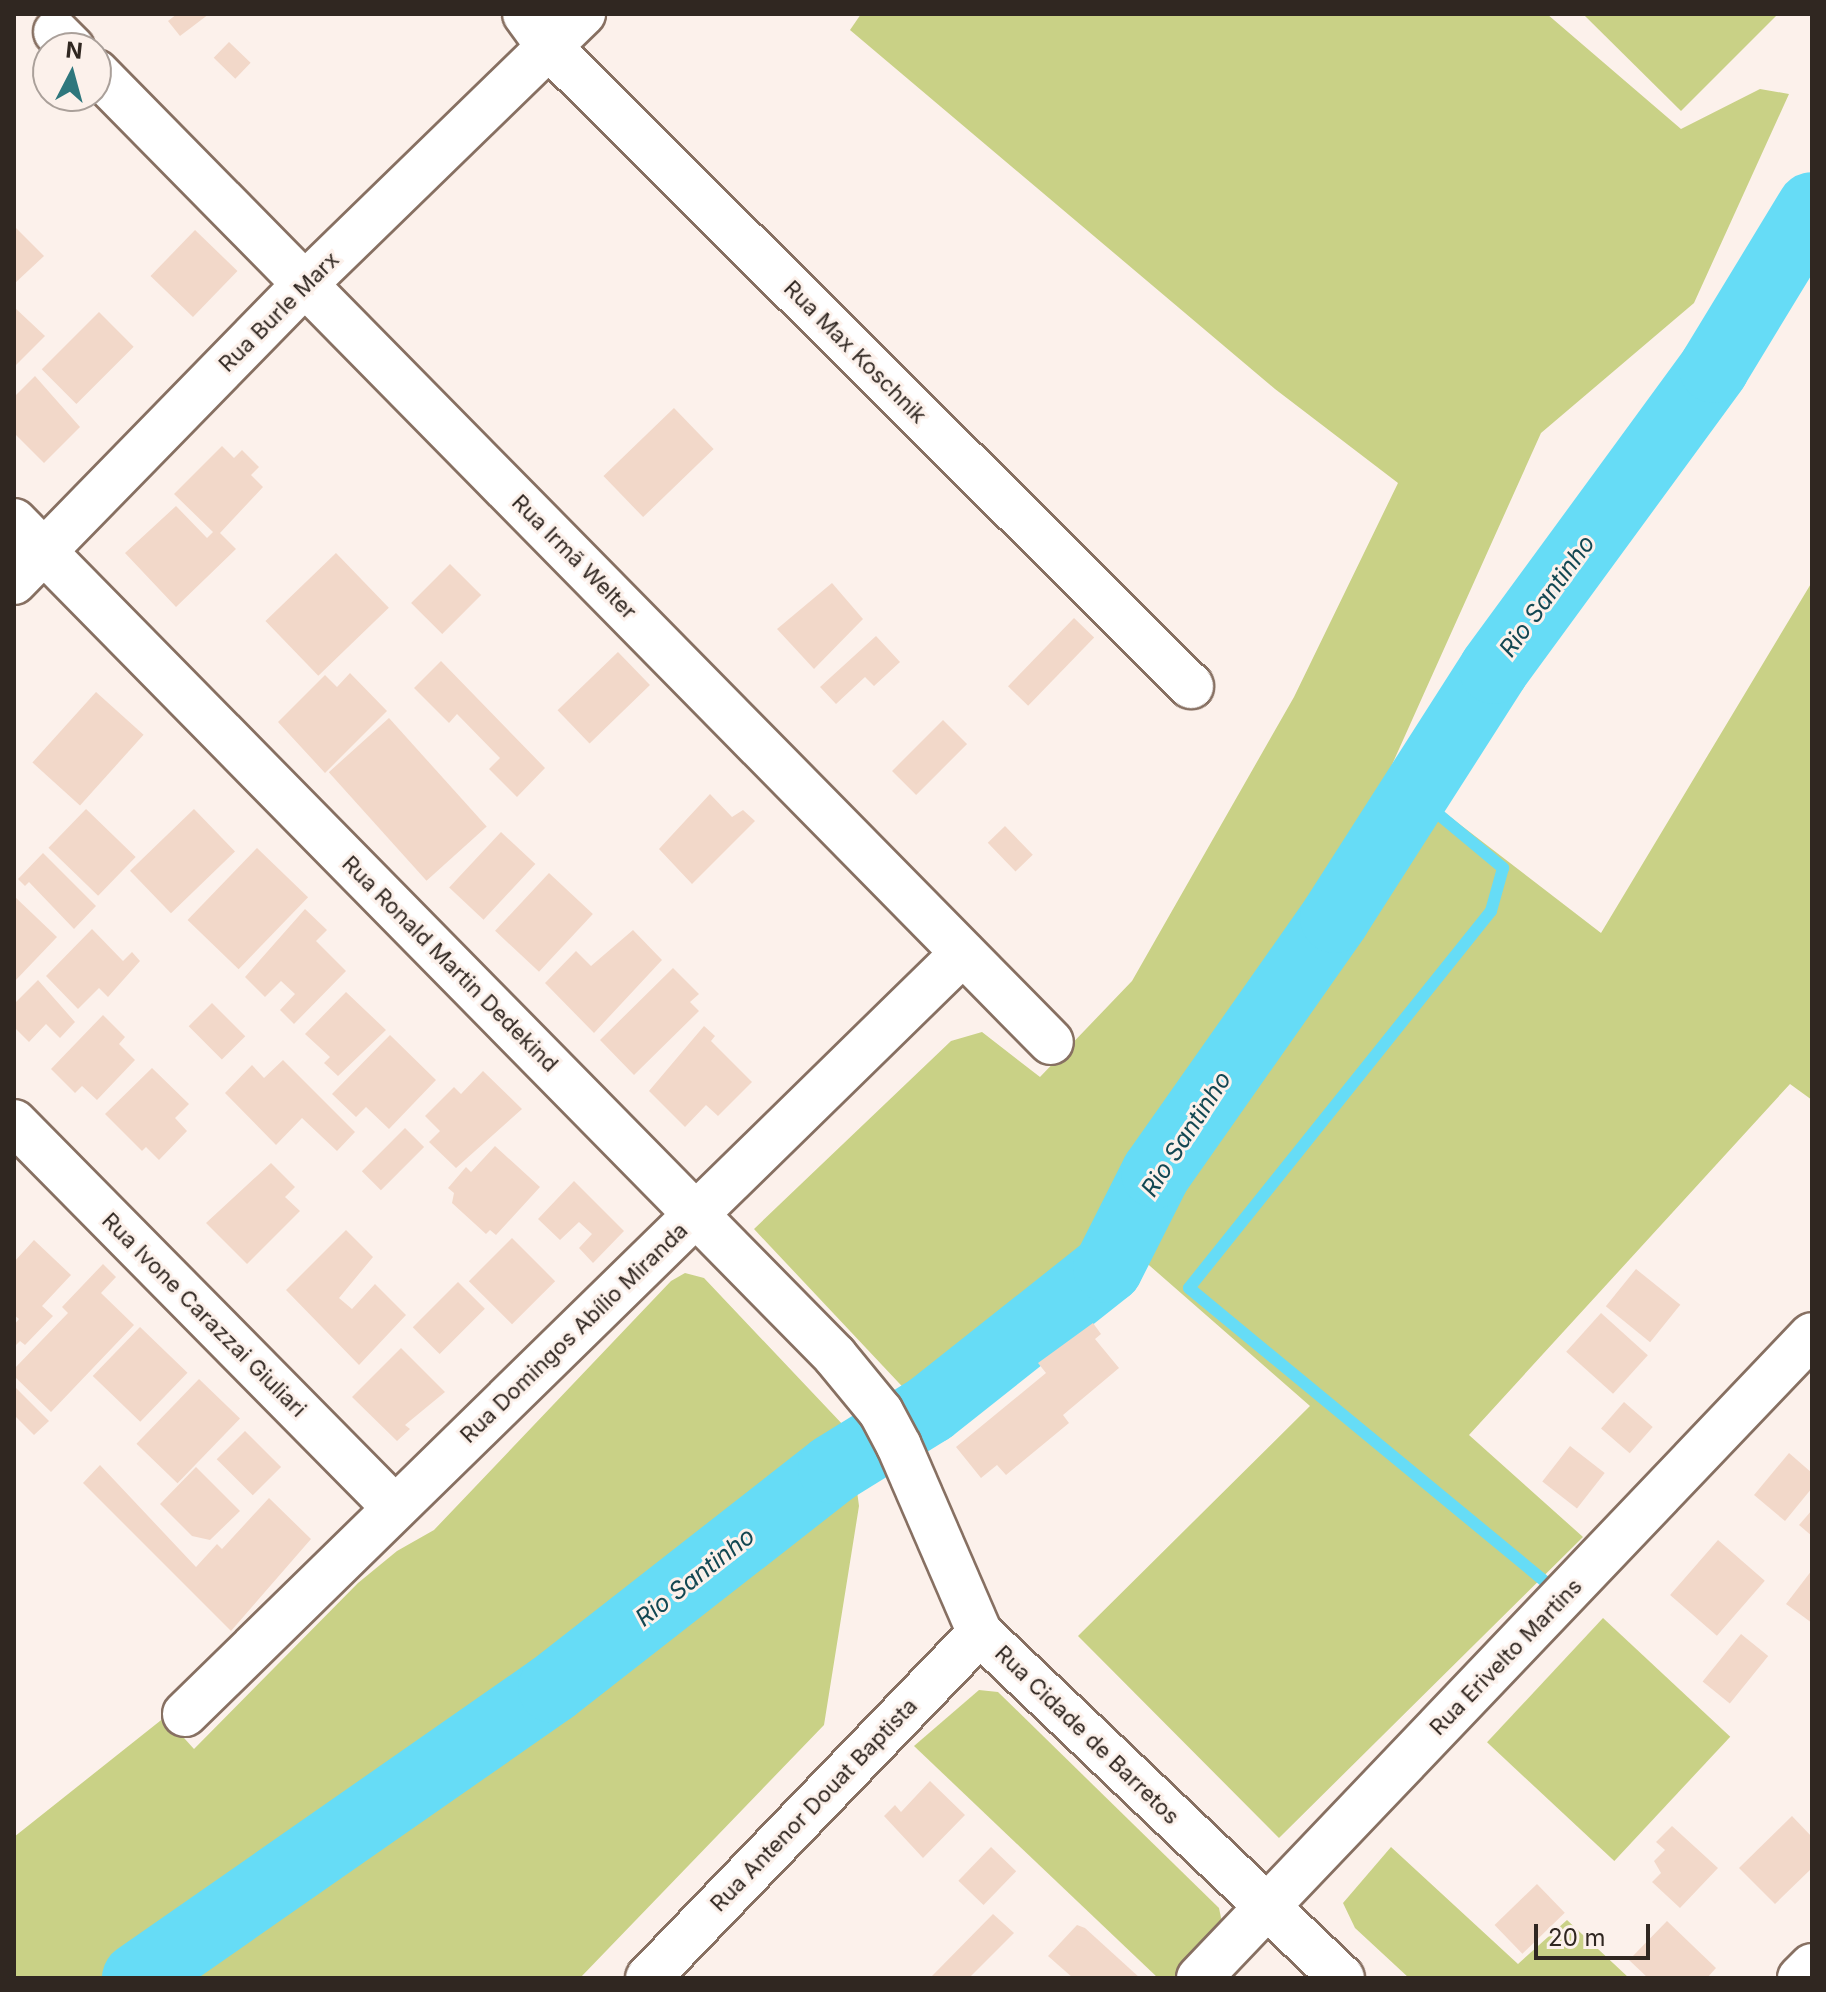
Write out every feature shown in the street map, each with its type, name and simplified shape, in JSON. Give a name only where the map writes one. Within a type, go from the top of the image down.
[{"type":"street","name":"Rua Burle Marx","points":[[24,551],[305,284],[537,31],[583,14]]},
{"type":"street","name":"Rua Max Koschnik","points":[[537,31],[1191,686]]},
{"type":"street","name":"Rua Irmã Welter","points":[[112,88],[1051,1042]]},
{"type":"street","name":"Rua Ronald Martin Dedekind","points":[[24,551],[696,1214],[835,1356],[890,1429]]},
{"type":"street","name":"Rua Domingos Abílio Miranda","points":[[185,1714],[963,953]]},
{"type":"street","name":"Rua Ivone Carazzai Giuliari","points":[[14,1122],[395,1508]]},
{"type":"street","name":"Rua Erivelto Martins","points":[[1199,1978],[1812,1335]]},
{"type":"street","name":"Rua Cidade de Barretos","points":[[890,1429],[980,1633],[1342,1978]]},
{"type":"street","name":"Rua Antenor Douat Baptista","points":[[648,1978],[980,1633]]},
{"type":"street","points":[[1800,1978],[1812,1966]]},
{"type":"green space","points":[[861,14],[1547,14],[1681,129],[1760,89],[1789,94],[1694,303],[1541,433],[1386,778],[1095,1255],[914,1399],[754,1229],[951,1041],[982,1032],[1040,1077],[1132,981],[1294,697],[1398,483],[1275,389],[850,30]]},
{"type":"green space","points":[[1583,14],[1778,14],[1681,111]]},
{"type":"green space","points":[[1812,582],[1812,1100],[1790,1084],[1469,1435],[1583,1537],[1279,1838],[1078,1636],[1310,1406],[1134,1252],[1160,1202],[1196,1157],[1319,965],[1360,921],[1432,803],[1601,933]]},
{"type":"green space","points":[[685,1273],[704,1278],[845,1427],[850,1439],[859,1506],[824,1725],[580,1978],[14,1978],[14,1837],[165,1717],[194,1749],[358,1583],[397,1551],[434,1530],[671,1281]]},
{"type":"green space","points":[[1603,1618],[1730,1737],[1614,1861],[1487,1742]]},
{"type":"green space","points":[[979,1690],[998,1692],[1219,1908],[1223,1927],[1182,1978],[1158,1978],[914,1746]]},
{"type":"green space","points":[[1391,1847],[1518,1964],[1567,1920],[1629,1978],[1409,1978],[1355,1928],[1343,1903]]},
{"type":"building","points":[[177,14],[209,14],[180,36],[168,21]]},
{"type":"building","points":[[229,42],[251,63],[235,79],[214,58]]},
{"type":"building","points":[[14,226],[44,256],[14,284]]},
{"type":"building","points":[[195,230],[237,271],[193,317],[151,276]]},
{"type":"building","points":[[14,307],[45,336],[14,367]]},
{"type":"building","points":[[99,312],[134,347],[76,404],[42,369]]},
{"type":"building","points":[[35,376],[80,427],[44,463],[14,433],[14,397]]},
{"type":"building","points":[[674,408],[714,449],[643,517],[604,476]]},
{"type":"building","points":[[222,446],[234,458],[242,450],[259,467],[251,475],[263,487],[220,533],[236,549],[176,607],[125,553],[176,506],[207,538],[213,532],[174,494]]},
{"type":"building","points":[[336,553],[389,608],[318,676],[266,621]]},
{"type":"building","points":[[450,564],[481,595],[442,634],[411,603]]},
{"type":"building","points":[[832,583],[863,619],[814,669],[777,629]]},
{"type":"building","points":[[1074,618],[1094,637],[1028,706],[1008,686]]},
{"type":"building","points":[[876,636],[900,662],[874,686],[865,677],[836,704],[820,687]]},
{"type":"building","points":[[618,652],[650,685],[590,743],[558,710]]},
{"type":"building","points":[[441,661],[545,768],[517,797],[489,769],[500,758],[457,714],[449,723],[414,688]]},
{"type":"building","points":[[350,673],[387,711],[325,773],[278,722],[325,675],[337,687]]},
{"type":"building","points":[[96,692],[144,735],[80,805],[32,763]]},
{"type":"building","points":[[389,718],[487,826],[426,881],[329,772]]},
{"type":"building","points":[[943,720],[967,744],[916,795],[892,771]]},
{"type":"building","points":[[710,794],[732,817],[743,810],[755,821],[692,884],[659,849]]},
{"type":"building","points":[[86,809],[136,857],[98,896],[48,848]]},
{"type":"building","points":[[194,809],[235,851],[171,913],[130,871]]},
{"type":"building","points":[[1005,826],[1033,855],[1016,871],[988,843]]},
{"type":"building","points":[[501,832],[535,864],[484,920],[449,888]]},
{"type":"building","points":[[257,848],[308,897],[239,969],[188,920]]},
{"type":"building","points":[[43,853],[96,906],[74,929],[29,882],[25,886],[18,879]]},
{"type":"building","points":[[549,873],[593,914],[539,972],[495,931]]},
{"type":"building","points":[[14,896],[57,937],[14,982]]},
{"type":"building","points":[[305,909],[327,930],[316,941],[346,971],[294,1024],[280,1010],[295,994],[281,981],[265,997],[245,977]]},
{"type":"building","points":[[92,929],[123,961],[132,952],[140,961],[108,997],[99,988],[78,1009],[46,976]]},
{"type":"building","points":[[633,930],[662,960],[594,1033],[545,983],[576,951],[591,966]]},
{"type":"building","points":[[673,968],[699,994],[690,1002],[699,1011],[634,1075],[600,1040]]},
{"type":"building","points":[[38,980],[75,1022],[60,1038],[46,1024],[29,1042],[14,1027],[14,1004]]},
{"type":"building","points":[[346,992],[386,1030],[338,1076],[324,1063],[330,1057],[305,1034]]},
{"type":"building","points":[[212,1003],[245,1036],[222,1060],[189,1026]]},
{"type":"building","points":[[103,1015],[125,1037],[119,1044],[135,1060],[97,1100],[82,1086],[75,1093],[51,1069]]},
{"type":"building","points":[[704,1026],[715,1036],[711,1041],[752,1082],[718,1116],[706,1105],[685,1127],[649,1091]]},
{"type":"building","points":[[390,1035],[436,1080],[389,1129],[366,1107],[356,1117],[332,1094]]},
{"type":"building","points":[[283,1060],[355,1132],[337,1151],[302,1118],[276,1145],[225,1093],[252,1065],[264,1078]]},
{"type":"building","points":[[152,1068],[189,1104],[175,1118],[187,1131],[159,1160],[146,1147],[142,1151],[105,1114]]},
{"type":"building","points":[[483,1071],[522,1109],[456,1168],[429,1142],[440,1131],[425,1116],[454,1087],[461,1094]]},
{"type":"building","points":[[405,1128],[424,1147],[381,1190],[362,1171]]},
{"type":"building","points":[[495,1146],[540,1187],[496,1235],[490,1230],[486,1234],[452,1203],[454,1193],[448,1188],[466,1167],[471,1172]]},
{"type":"building","points":[[271,1163],[295,1187],[285,1197],[300,1211],[247,1264],[206,1223]]},
{"type":"building","points":[[574,1181],[624,1231],[593,1263],[579,1248],[592,1234],[579,1222],[560,1240],[538,1219]]},
{"type":"building","points":[[346,1230],[373,1257],[339,1298],[352,1309],[375,1284],[406,1315],[359,1365],[286,1290]]},
{"type":"building","points":[[512,1238],[555,1281],[512,1324],[469,1281]]},
{"type":"building","points":[[34,1240],[71,1275],[42,1306],[53,1316],[25,1345],[20,1341],[14,1347],[14,1325],[19,1319],[14,1315],[14,1262]]},
{"type":"building","points":[[103,1264],[116,1277],[101,1293],[134,1325],[51,1412],[14,1376],[14,1369],[68,1313],[62,1307]]},
{"type":"building","points":[[1636,1269],[1680,1305],[1650,1342],[1606,1306]]},
{"type":"building","points":[[458,1282],[485,1309],[440,1354],[413,1327]]},
{"type":"building","points":[[1601,1313],[1648,1355],[1613,1394],[1566,1352]]},
{"type":"building","points":[[1093,1323],[1101,1334],[1095,1339],[1119,1368],[1063,1415],[1069,1423],[1006,1475],[997,1465],[981,1478],[956,1447],[1046,1373],[1038,1363]]},
{"type":"building","points":[[140,1327],[187,1373],[140,1422],[93,1376]]},
{"type":"building","points":[[401,1348],[445,1392],[405,1425],[410,1429],[397,1441],[352,1397]]},
{"type":"building","points":[[199,1379],[240,1419],[177,1483],[136,1444]]},
{"type":"building","points":[[14,1386],[49,1421],[34,1435],[14,1415]]},
{"type":"building","points":[[1624,1402],[1653,1427],[1630,1453],[1601,1428]]},
{"type":"building","points":[[245,1431],[281,1467],[253,1495],[217,1459]]},
{"type":"building","points":[[1570,1446],[1605,1473],[1577,1509],[1542,1481]]},
{"type":"building","points":[[1789,1453],[1812,1473],[1812,1488],[1785,1521],[1754,1495]]},
{"type":"building","points":[[100,1465],[196,1567],[217,1544],[222,1549],[269,1498],[311,1539],[231,1631],[83,1483]]},
{"type":"building","points":[[196,1467],[240,1511],[210,1540],[192,1536],[160,1504]]},
{"type":"building","points":[[1812,1510],[1812,1536],[1799,1525]]},
{"type":"building","points":[[1718,1540],[1765,1581],[1717,1636],[1670,1595]]},
{"type":"building","points":[[1812,1570],[1812,1623],[1786,1604]]},
{"type":"building","points":[[1741,1634],[1768,1656],[1730,1703],[1703,1681]]},
{"type":"building","points":[[930,1781],[965,1815],[923,1858],[884,1816],[895,1805],[901,1812]]},
{"type":"building","points":[[1792,1816],[1812,1837],[1812,1868],[1775,1904],[1739,1868]]},
{"type":"building","points":[[1672,1826],[1718,1868],[1680,1908],[1652,1882],[1661,1873],[1654,1861],[1665,1850],[1656,1842]]},
{"type":"building","points":[[991,1847],[1016,1871],[984,1905],[958,1881]]},
{"type":"building","points":[[1537,1884],[1565,1913],[1522,1954],[1495,1925]]},
{"type":"building","points":[[993,1914],[1014,1933],[969,1978],[930,1978]]},
{"type":"building","points":[[1667,1921],[1716,1968],[1707,1978],[1648,1978],[1629,1960]]},
{"type":"building","points":[[1077,1925],[1085,1928],[1140,1978],[1073,1978],[1048,1956]]},
{"type":"waterway","name":"Rio Santinho","points":[[137,1978],[553,1688],[833,1469],[930,1409],[1108,1268],[1156,1173],[1335,918],[1494,669],[1714,368],[1812,207]]},
{"type":"waterway","points":[[1414,794],[1503,868],[1491,911],[1189,1288],[1548,1584]]}]
